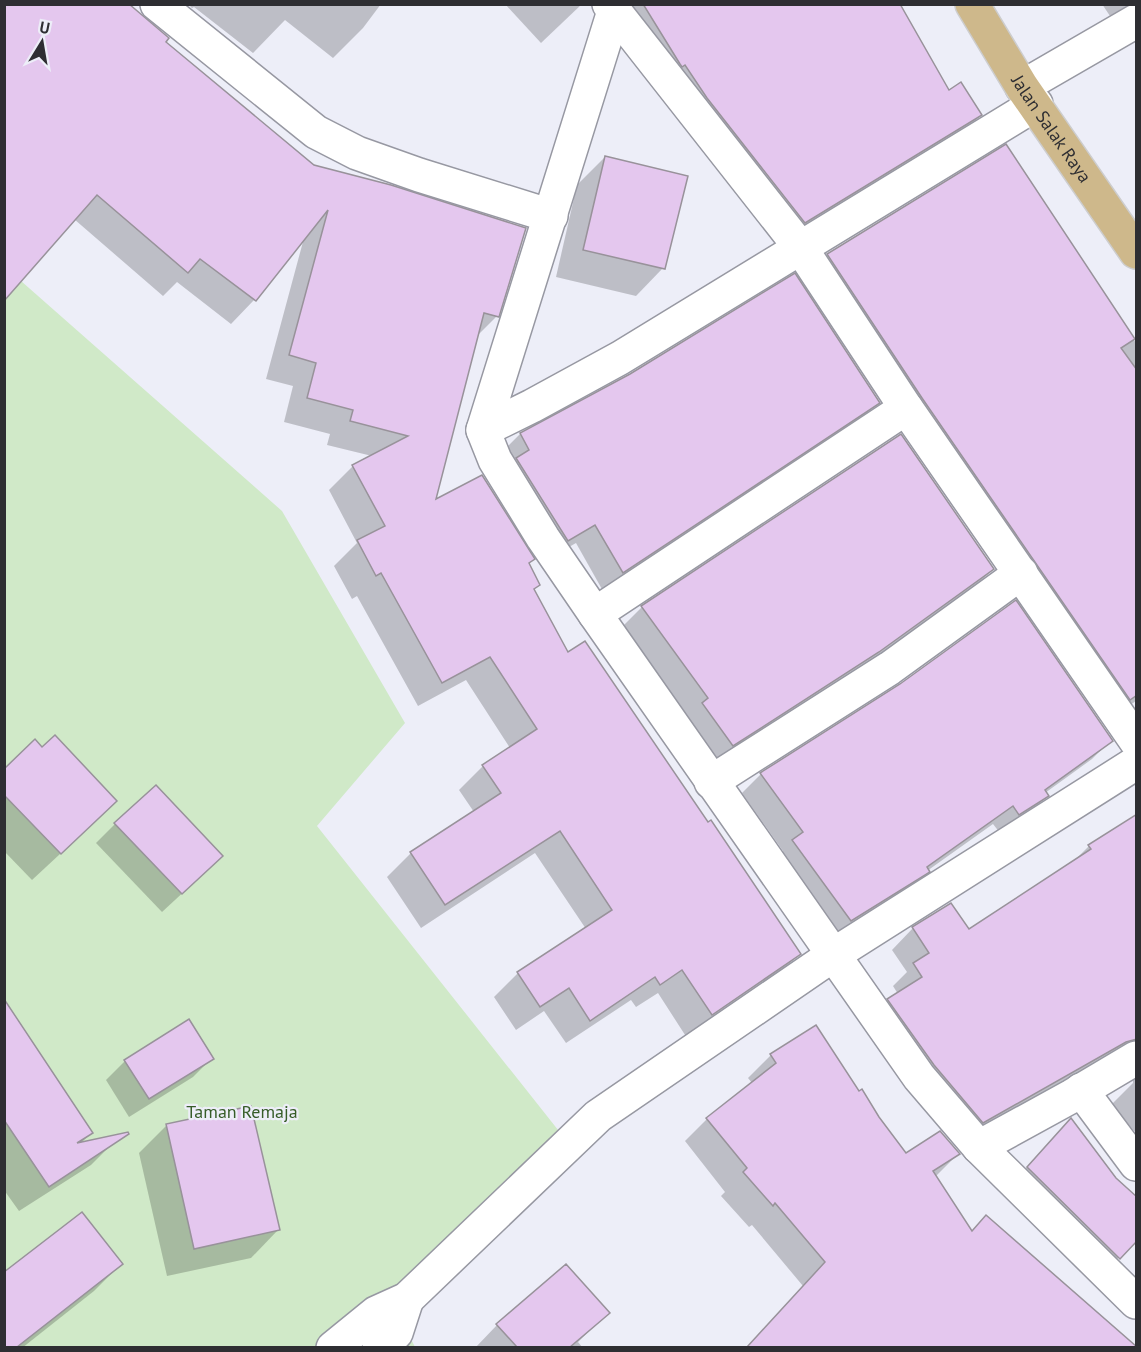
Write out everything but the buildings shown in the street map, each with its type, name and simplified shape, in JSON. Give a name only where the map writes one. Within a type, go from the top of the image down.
[{"type":"main road","name":"Jalan Salak Raya","points":[[972,4],[1029,95],[1137,252]]},
{"type":"street","points":[[156,4],[316,132],[357,153],[551,216]]},
{"type":"street","points":[[611,8],[551,216],[483,430],[495,460],[543,538],[595,614],[919,1077],[979,1147],[1137,1302]]},
{"type":"street","points":[[611,8],[800,247],[906,408],[1137,741]]},
{"type":"street","points":[[483,430],[620,358],[800,247],[1137,21]]},
{"type":"street","points":[[595,614],[906,408]]},
{"type":"street","points":[[711,782],[890,668],[1021,573]]},
{"type":"street","points":[[333,1347],[376,1313],[407,1299],[598,1116],[832,955],[1137,763]]},
{"type":"street","points":[[979,1147],[1137,1058]]},
{"type":"street","points":[[1082,1090],[1137,1164]]},
{"type":"street","points":[[379,1347],[396,1333],[407,1299]]},
{"type":"green space","name":"Taman Remaja","points":[[4,266],[282,511],[405,723],[317,826],[566,1140],[392,1302],[415,1347],[5,1347]]}]
